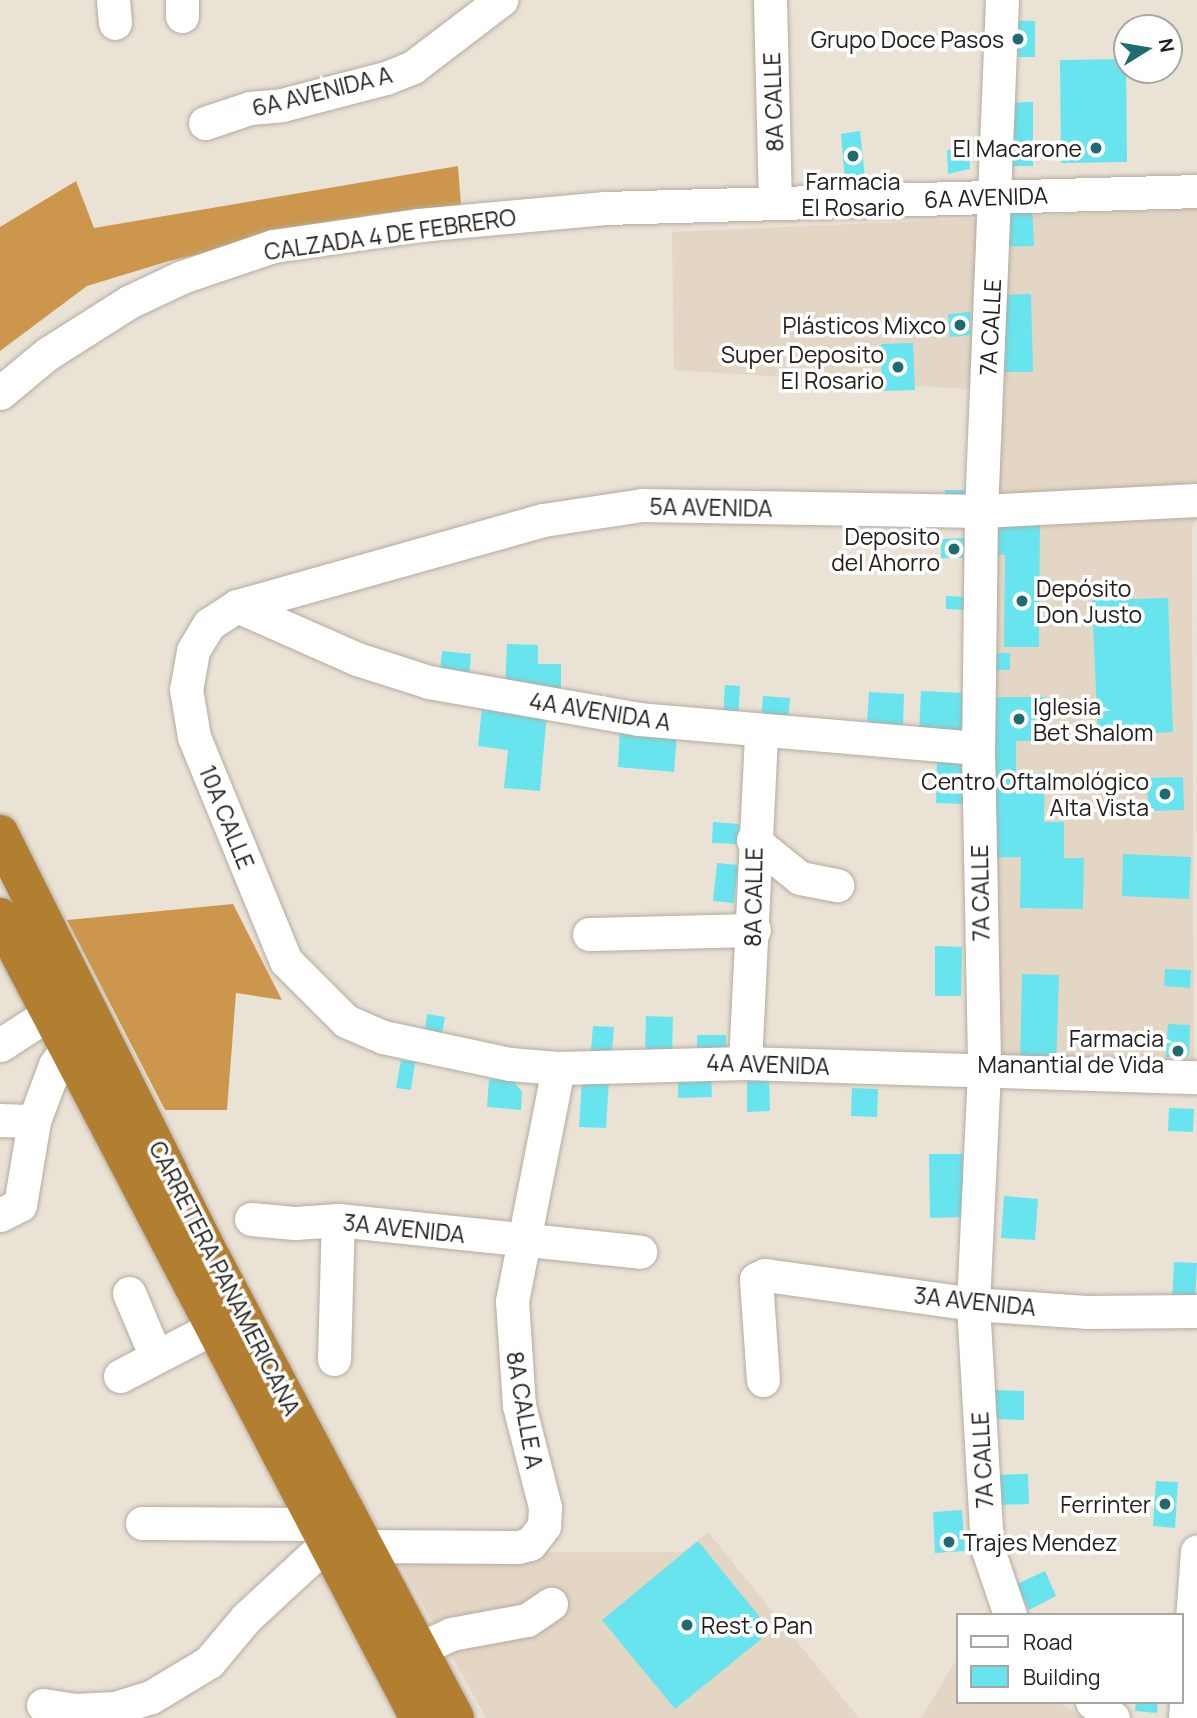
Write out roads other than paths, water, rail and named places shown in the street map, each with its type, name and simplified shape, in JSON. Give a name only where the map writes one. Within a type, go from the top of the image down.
[{"type":"highway","name":"CARRETERA PANAMERICANA","points":[[0,834],[212,1259],[455,1718]]},
{"type":"highway","name":"CARRETERA PANAMERICANA","points":[[0,916],[419,1718]]},
{"type":"street","name":"6A AVENIDA A","points":[[205,123],[250,108],[282,105],[386,78],[413,67],[501,0]]},
{"type":"street","name":"8A CALLE","points":[[770,0],[775,203]]},
{"type":"street","name":"7A CALLE","points":[[1002,0],[981,511],[978,748],[984,1071],[973,1304],[987,1548],[1009,1613]]},
{"type":"street","name":"6A AVENIDA","points":[[775,203],[1197,191]]},
{"type":"street","name":"CALZADA 4 DE FEBRERO","points":[[0,393],[47,354],[129,302],[182,277],[273,246],[419,225],[605,208],[775,203]]},
{"type":"street","name":"5A AVENIDA","points":[[237,606],[543,520],[642,505],[981,511],[1197,500]]},
{"type":"street","name":"4A AVENIDA A","points":[[237,606],[357,659],[429,682],[639,719],[978,748]]},
{"type":"street","name":"10A CALLE","points":[[237,606],[209,624],[192,651],[186,689],[194,737],[286,961],[346,1021]]},
{"type":"street","name":"8A CALLE","points":[[745,1063],[754,930],[753,839],[761,731]]},
{"type":"street","points":[[753,839],[800,878],[837,884]]},
{"type":"street","points":[[589,934],[754,930]]},
{"type":"street","points":[[0,1045],[50,1013]]},
{"type":"street","name":"4A AVENIDA","points":[[346,1021],[424,1049],[558,1068],[745,1063],[1197,1077]]},
{"type":"street","points":[[6,1214],[20,1205],[34,1121],[55,1065],[68,1047]]},
{"type":"street","name":"8A CALLE A","points":[[366,1546],[518,1546],[530,1544],[542,1532],[545,1507],[519,1406],[513,1349],[512,1301],[521,1241],[558,1068]]},
{"type":"street","points":[[0,1120],[34,1121]]},
{"type":"street","name":"3A AVENIDA","points":[[251,1219],[338,1220],[640,1252]]},
{"type":"street","points":[[334,1359],[338,1220]]},
{"type":"street","name":"3A AVENIDA","points":[[763,1380],[756,1279],[774,1275],[973,1304],[1086,1312],[1197,1311]]},
{"type":"street","points":[[129,1293],[156,1357]]},
{"type":"street","points":[[120,1376],[214,1327]]},
{"type":"street","points":[[142,1522],[322,1534]]},
{"type":"street","points":[[43,1705],[74,1710],[115,1708],[151,1697],[209,1662],[322,1534]]},
{"type":"street","points":[[1185,1718],[1197,1551]]},
{"type":"street","points":[[419,1648],[451,1634],[527,1619],[551,1604]]},
{"type":"street","points":[[1095,1704],[1112,1718]]},
{"type":"place","name":"Grupo Doce Pasos","points":[[1018,39]]},
{"type":"place","name":"El Macarone","points":[[1096,148]]},
{"type":"place","name":"Farmacia El Rosario","points":[[853,156]]},
{"type":"place","name":"Plásticos Mixco","points":[[960,325]]},
{"type":"place","name":"Super Deposito El Rosario","points":[[898,367]]},
{"type":"place","name":"Deposito del Ahorro","points":[[954,549]]},
{"type":"place","name":"Depósito Don Justo","points":[[1022,601]]},
{"type":"place","name":"Iglesia Bet Shalom","points":[[1019,719]]},
{"type":"place","name":"Centro Oftalmológico Alta Vista","points":[[1165,794]]},
{"type":"place","name":"Farmacia Manantial de Vida","points":[[1178,1051]]},
{"type":"place","name":"Ferrinter","points":[[1165,1504]]},
{"type":"place","name":"Trajes Mendez","points":[[949,1542]]},
{"type":"place","name":"Rest o Pan","points":[[687,1625]]}]
